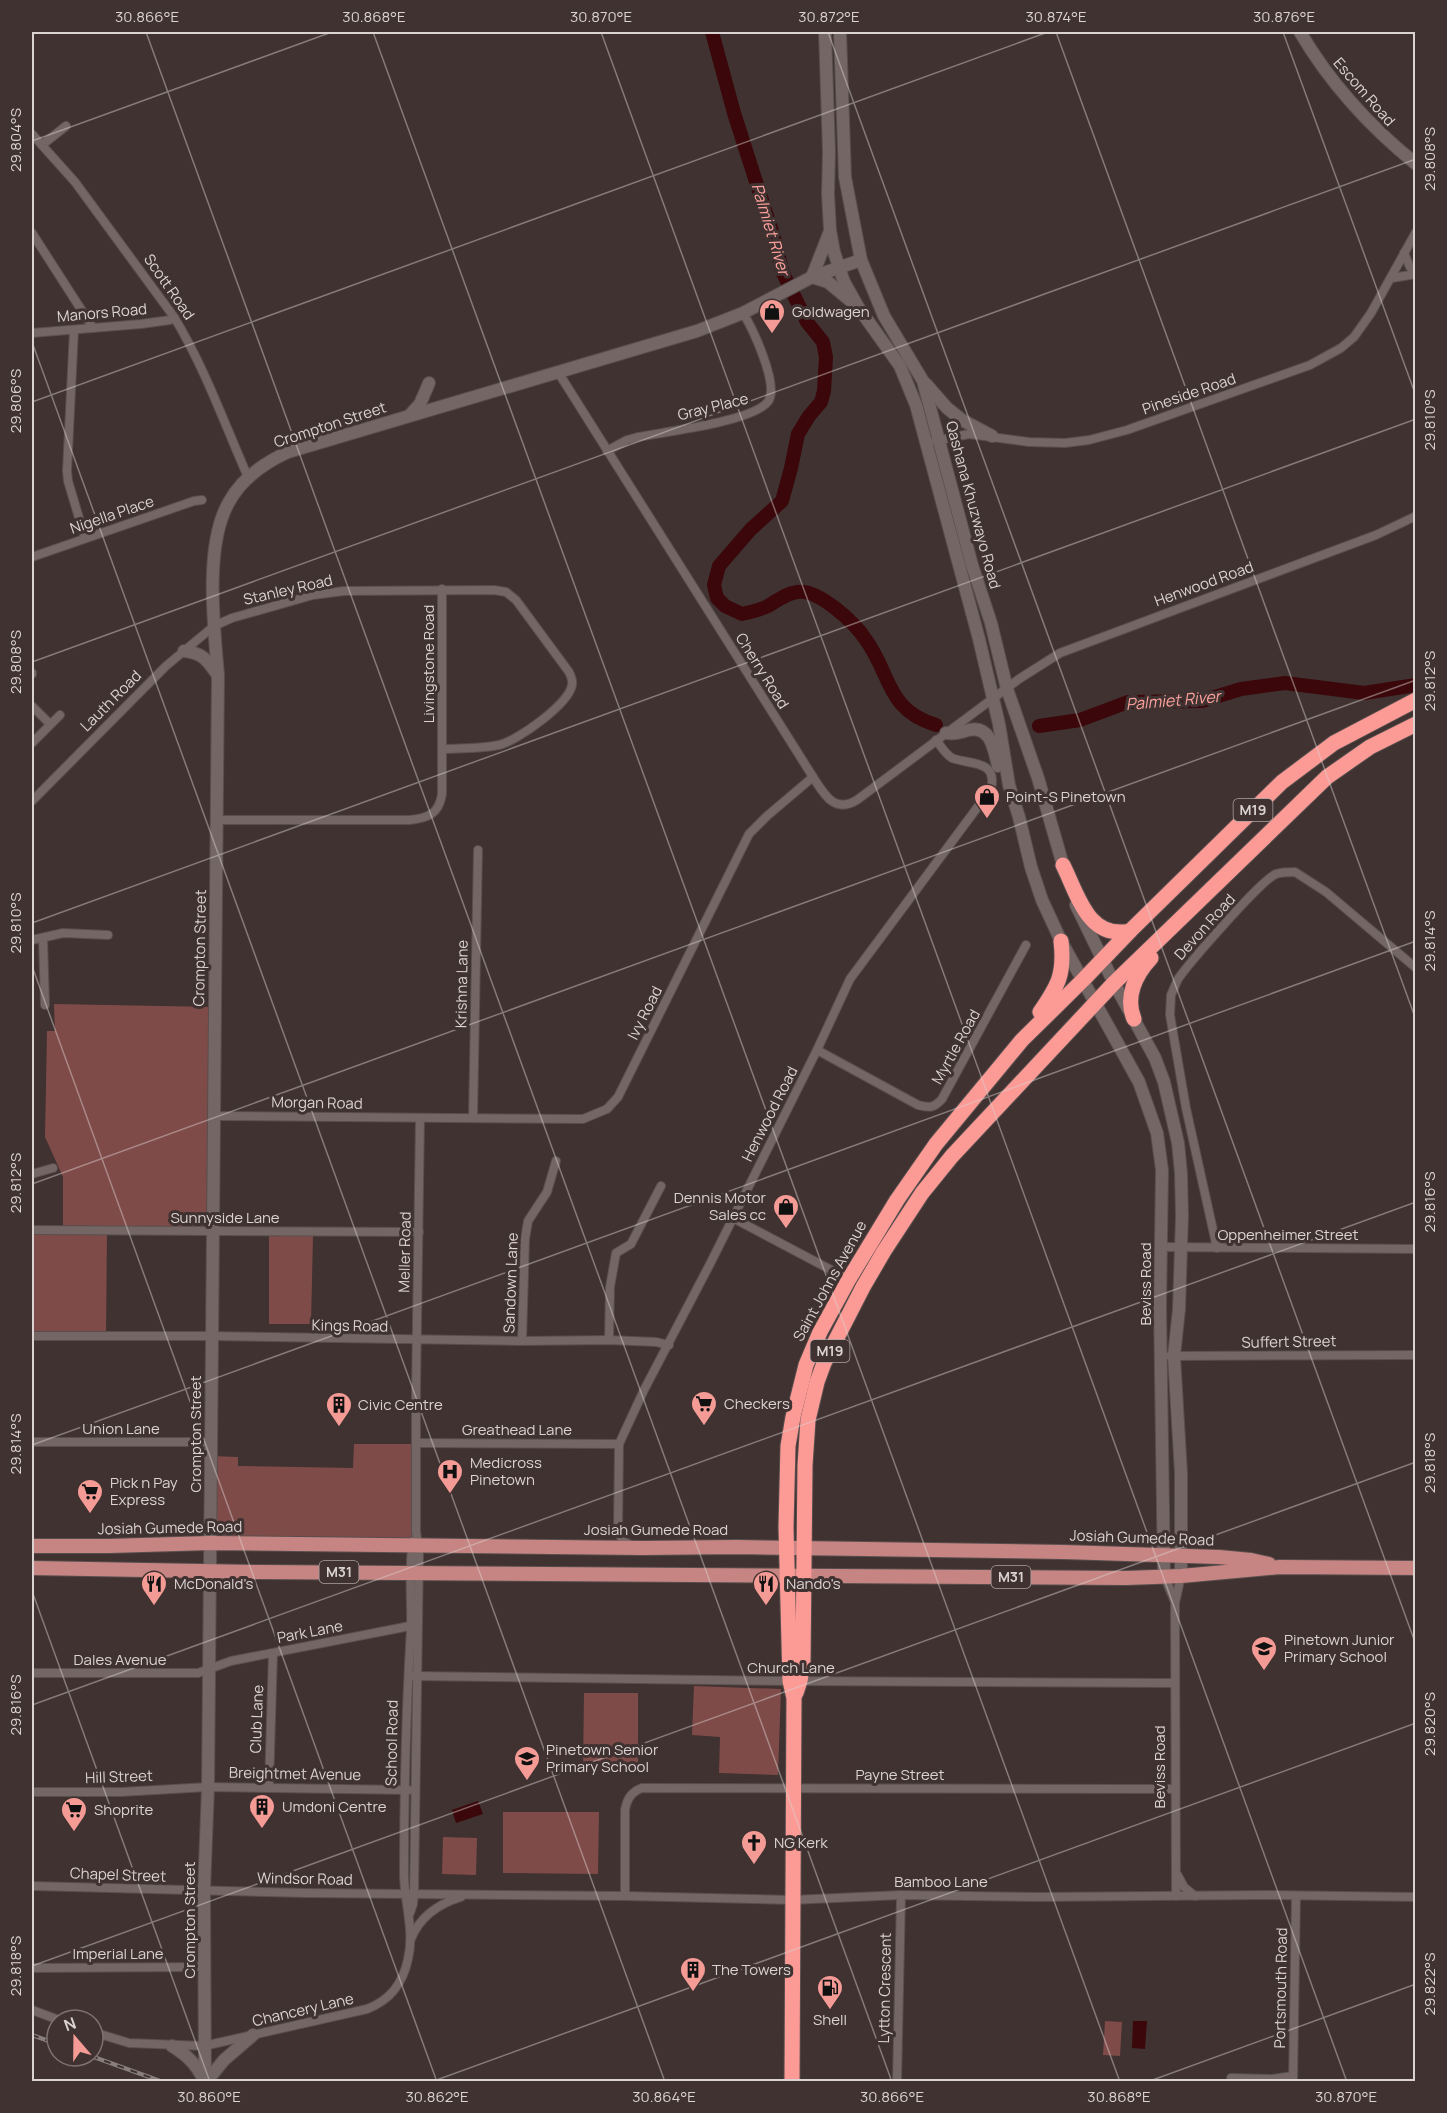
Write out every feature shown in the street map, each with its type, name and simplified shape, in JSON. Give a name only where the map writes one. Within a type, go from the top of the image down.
[{"type":"highway","name":"M19","points":[[1102,960],[1282,782],[1300,767],[1353,732],[1416,700]]},
{"type":"highway","name":"M19","points":[[1114,983],[1327,777],[1370,747],[1416,724]]},
{"type":"highway","points":[[1063,865],[1092,921],[1101,929],[1108,931],[1121,933],[1130,931]]},
{"type":"highway","points":[[1134,1019],[1130,1003],[1137,976],[1203,897]]},
{"type":"highway","points":[[1022,1040],[1056,991],[1063,957],[1061,940]]},
{"type":"highway","name":"Saint Johns Avenue","points":[[792,2082],[795,1681],[787,1547],[788,1446],[800,1389],[816,1340],[849,1279],[924,1160],[967,1104],[1022,1040],[1102,960]]},
{"type":"highway","name":"Saint Johns Avenue","points":[[795,1681],[802,1662],[805,1465],[808,1420],[824,1363],[863,1287],[922,1193],[952,1156],[1114,983]]},
{"type":"main road","name":"Qashana Khuzwayo Road","points":[[825,32],[830,230],[839,267],[858,308],[900,366],[916,405],[979,639],[999,724],[1009,784],[1038,889],[1061,940],[1083,980]]},
{"type":"main road","name":"Qashana Khuzwayo Road","points":[[840,32],[845,177],[861,260],[884,316],[923,381],[972,565],[991,623],[1007,689],[1038,778],[1076,908],[1114,983]]},
{"type":"main road","name":"Escom Road","points":[[1300,32],[1317,60],[1367,121],[1416,164]]},
{"type":"main road","points":[[830,230],[812,277],[832,285],[858,308]]},
{"type":"main road","name":"Crompton Street","points":[[205,2082],[204,1891],[208,1787],[218,675],[213,593],[219,528],[229,501],[248,477],[270,460],[288,452],[697,331],[743,313],[812,277],[861,260]]},
{"type":"main road","points":[[923,381],[947,408],[962,420],[992,436]]},
{"type":"main road","points":[[410,416],[420,404],[429,383]]},
{"type":"main road","points":[[184,651],[195,652],[202,656],[218,675]]},
{"type":"main road","points":[[941,737],[974,729],[985,732],[992,741],[1001,775],[1009,784]]},
{"type":"main road","name":"Beviss Road","points":[[1083,980],[1139,1082],[1157,1133],[1162,1170],[1160,1248],[1168,1355],[1181,1473],[1181,1576]]},
{"type":"main road","name":"Beviss Road","points":[[1114,983],[1158,1066],[1176,1126],[1181,1173],[1179,1309],[1168,1355],[1164,1575]]},
{"type":"main road","name":"Josiah Gumede Road","points":[[32,1546],[416,1540],[635,1548],[787,1547],[1180,1556],[1251,1560],[1280,1567]]},
{"type":"main road","name":"Josiah Gumede Road","points":[[32,1568],[1126,1578],[1181,1576],[1280,1567],[1416,1568]]},
{"type":"main road","points":[[171,2046],[185,2054],[195,2064],[205,2082],[224,2060],[253,2035]]},
{"type":"street","points":[[42,145],[66,126]]},
{"type":"street","name":"Scott Road","points":[[32,134],[75,182],[174,317],[218,404],[248,477]]},
{"type":"street","name":"Pineside Road","points":[[926,444],[938,439],[969,434],[1029,442],[1065,443],[1089,440],[1137,427],[1310,365],[1341,348],[1354,337],[1392,278],[1416,232]]},
{"type":"street","points":[[32,233],[93,328]]},
{"type":"street","points":[[1404,253],[1410,267],[1416,273]]},
{"type":"street","points":[[1392,278],[1416,273]]},
{"type":"street","name":"Gray Place","points":[[607,451],[627,440],[723,422],[757,411],[765,405],[770,397],[771,383],[752,327],[743,313]]},
{"type":"street","name":"Manors Road","points":[[32,333],[170,320],[174,317]]},
{"type":"street","points":[[74,330],[67,471],[85,538]]},
{"type":"street","name":"Cherry Road","points":[[558,372],[828,799],[836,804],[846,805],[857,800],[1007,689]]},
{"type":"street","name":"Nigella Place","points":[[32,557],[202,500]]},
{"type":"street","name":"Henwood Road","points":[[1007,689],[1060,653],[1368,538],[1416,516]]},
{"type":"street","name":"Stanley Road","points":[[214,626],[232,618],[324,593],[369,589],[442,590]]},
{"type":"street","name":"Livingstone Road","points":[[217,820],[392,821],[426,818],[435,812],[441,800],[443,749],[442,590],[501,590],[511,595],[523,608],[569,672],[573,682],[565,700],[514,739],[501,745],[487,747],[443,749]]},
{"type":"street","name":"Lauth Road","points":[[32,801],[160,672],[214,626]]},
{"type":"street","points":[[32,706],[50,724]]},
{"type":"street","points":[[32,743],[60,716]]},
{"type":"street","name":"Henwood Road","points":[[635,1548],[623,1541],[618,1532],[619,1444],[644,1390],[733,1218],[850,979],[991,789],[991,779],[985,767],[949,756],[941,737]]},
{"type":"street","name":"Ivy Road","points":[[420,1118],[583,1119],[607,1109],[618,1097],[749,834],[813,777]]},
{"type":"street","name":"Krishna Lane","points":[[473,1119],[478,850]]},
{"type":"street","name":"Devon Road","points":[[1217,1248],[1186,1108],[1170,1015],[1171,995],[1184,970],[1260,888],[1276,874],[1290,872],[1295,872],[1326,892],[1416,968]]},
{"type":"street","points":[[32,940],[63,933],[108,935]]},
{"type":"street","points":[[44,938],[45,1005]]},
{"type":"street","name":"Myrtle Road","points":[[817,1050],[918,1105],[928,1108],[935,1106],[942,1099],[1026,945]]},
{"type":"street","name":"Morgan Road","points":[[213,1116],[420,1118]]},
{"type":"street","name":"Meller Road","points":[[414,1573],[420,1118]]},
{"type":"street","name":"Sandown Lane","points":[[522,1341],[527,1225],[550,1187],[556,1161]]},
{"type":"street","points":[[32,1174],[53,1168]]},
{"type":"street","points":[[609,1340],[610,1287],[616,1253],[631,1244],[661,1186]]},
{"type":"street","points":[[733,1218],[863,1287]]},
{"type":"street","name":"Sunnyside Lane","points":[[32,1230],[419,1232]]},
{"type":"street","name":"Oppenheimer Street","points":[[1160,1248],[1416,1249]]},
{"type":"street","name":"Kings Road","points":[[32,1336],[609,1340],[656,1342],[669,1345]]},
{"type":"street","name":"Suffert Street","points":[[1168,1355],[1416,1355]]},
{"type":"street","name":"Union Lane","points":[[32,1442],[211,1442]]},
{"type":"street","name":"Greathead Lane","points":[[416,1443],[619,1444]]},
{"type":"street","name":"School Road","points":[[399,1985],[409,1957],[410,1913],[405,1904],[410,1894],[417,1790],[418,1677],[414,1625],[414,1573]]},
{"type":"street","name":"Beviss Road","points":[[1164,1575],[1175,1603]]},
{"type":"street","name":"Beviss Road","points":[[1176,1896],[1175,1603],[1181,1576]]},
{"type":"street","name":"School Road","points":[[410,1894],[405,1789],[408,1676],[414,1625]]},
{"type":"street","name":"Park Lane","points":[[209,1670],[231,1661],[414,1625]]},
{"type":"street","name":"Club Lane","points":[[269,1786],[273,1653]]},
{"type":"street","name":"Dales Avenue","points":[[32,1673],[189,1674],[209,1670]]},
{"type":"street","name":"Church Lane","points":[[408,1676],[1175,1683]]},
{"type":"street","name":"Breightmet Avenue","points":[[208,1787],[269,1786],[417,1790]]},
{"type":"street","name":"Hill Street","points":[[32,1792],[121,1792],[208,1787]]},
{"type":"street","name":"Payne Street","points":[[625,1896],[625,1810],[629,1797],[635,1790],[649,1787],[1175,1789]]},
{"type":"street","points":[[1176,1871],[1184,1887],[1195,1896]]},
{"type":"street","name":"Chapel Street","points":[[32,1886],[204,1891]]},
{"type":"street","name":"Windsor Road","points":[[204,1891],[410,1894]]},
{"type":"street","name":"Bamboo Lane","points":[[410,1894],[792,1900],[901,1895],[1416,1897]]},
{"type":"street","name":"Bamboo Lane","points":[[410,1943],[419,1923],[427,1915],[445,1902],[467,1895]]},
{"type":"street","name":"Lytton Crescent","points":[[897,2082],[901,1895]]},
{"type":"street","name":"Portsmouth Road","points":[[1293,2079],[1296,1896]]},
{"type":"street","name":"Imperial Lane","points":[[32,1968],[204,1967]]},
{"type":"street","name":"Chancery Lane","points":[[105,2036],[129,2043],[204,2046],[367,2009],[381,2003],[399,1985]]},
{"type":"street","points":[[1231,2078],[1293,2079]]},
{"type":"shaded area","points":[[54,1004],[214,1007],[212,1231],[107,1230],[106,1337],[32,1336],[32,1230],[63,1230],[63,1177],[45,1137],[47,1031],[55,1031]]},
{"type":"shaded area","points":[[269,1235],[313,1236],[311,1324],[269,1324]]},
{"type":"shaded area","points":[[354,1444],[415,1444],[415,1543],[209,1542],[211,1456],[238,1457],[238,1466],[353,1468]]},
{"type":"shaded area","points":[[694,1686],[781,1689],[778,1775],[719,1773],[720,1737],[692,1735]]},
{"type":"shaded area","points":[[584,1693],[638,1693],[638,1771],[583,1770]]},
{"type":"shaded area","points":[[478,1801],[483,1814],[456,1823],[452,1810]]},
{"type":"shaded area","points":[[503,1812],[599,1812],[598,1874],[503,1873]]},
{"type":"shaded area","points":[[443,1837],[477,1838],[476,1875],[442,1874]]},
{"type":"shaded area","points":[[1105,2021],[1122,2022],[1120,2056],[1103,2055]]},
{"type":"shaded area","points":[[1133,2021],[1147,2021],[1145,2049],[1132,2048]]},
{"type":"waterway","name":"Palmiet River","points":[[712,32],[734,113],[776,244],[782,271],[807,322],[823,342],[826,357],[821,402],[798,434],[782,501],[751,529],[719,566],[714,585],[717,598],[725,606],[742,614],[755,611],[797,592],[815,595],[835,608],[854,625],[874,653],[898,700],[907,710],[936,725]]},
{"type":"waterway","name":"Palmiet River","points":[[1039,726],[1080,720],[1128,702],[1202,701],[1241,689],[1285,683],[1364,693],[1416,685]]},
{"type":"railway","points":[[32,2035],[45,2040]]},
{"type":"railway","points":[[105,2061],[163,2082]]},
{"type":"place","name":"Goldwagen","points":[[772,335]]},
{"type":"place","name":"Point-S Pinetown","points":[[987,820]]},
{"type":"place","name":"Dennis Motor Sales cc","points":[[786,1230]]},
{"type":"place","name":"Checkers","points":[[704,1427]]},
{"type":"place","name":"Civic Centre","points":[[339,1428]]},
{"type":"place","name":"Medicross Pinetown","points":[[450,1495]]},
{"type":"place","name":"Pick n Pay Express","points":[[90,1515]]},
{"type":"place","name":"McDonald's","points":[[154,1607]]},
{"type":"place","name":"Nando's","points":[[766,1607]]},
{"type":"place","name":"Pinetown Junior Primary School","points":[[1264,1672]]},
{"type":"place","name":"Pinetown Senior Primary School","points":[[527,1782]]},
{"type":"place","name":"Umdoni Centre","points":[[262,1830]]},
{"type":"place","name":"Shoprite","points":[[74,1833]]},
{"type":"place","name":"NG Kerk","points":[[754,1866]]},
{"type":"place","name":"The Towers","points":[[693,1993]]},
{"type":"place","name":"Shell","points":[[830,2011]]}]
